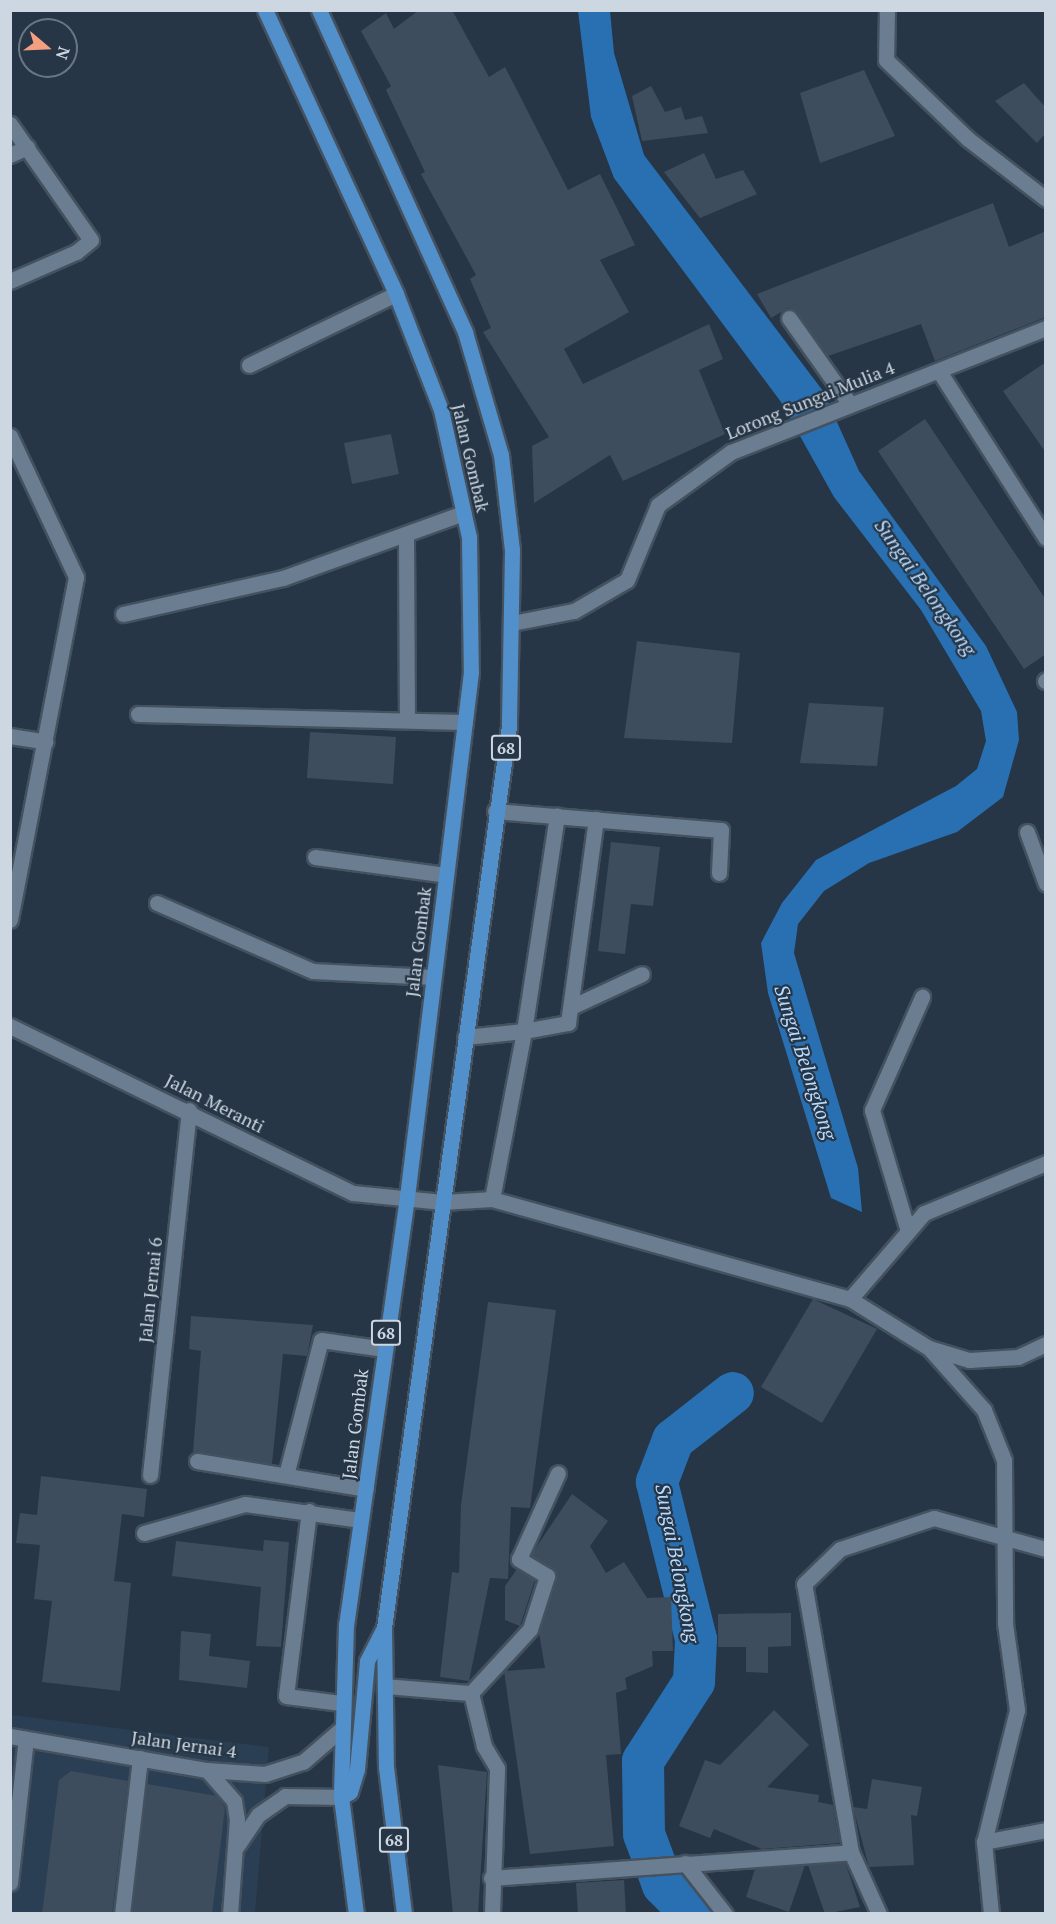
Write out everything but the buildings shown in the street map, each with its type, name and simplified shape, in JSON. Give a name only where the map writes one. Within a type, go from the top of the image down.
[{"type":"main road","name":"Jalan Gombak","points":[[266,10],[396,294],[441,410],[464,513],[471,672],[407,1197],[361,1520],[341,1703],[341,1797],[356,1914]]},
{"type":"main road","name":"Jalan Gombak","points":[[319,10],[465,332],[501,455],[512,550],[509,726],[495,811],[384,1628],[386,1767],[404,1914]]},
{"type":"main road","points":[[341,1797],[350,1792],[357,1769],[367,1660],[384,1628]]},
{"type":"street","points":[[887,10],[886,60],[968,139],[1046,199]]},
{"type":"street","points":[[10,124],[90,240],[76,252],[10,281]]},
{"type":"street","points":[[10,155],[27,147]]},
{"type":"street","points":[[249,364],[396,294]]},
{"type":"street","points":[[789,318],[846,406]]},
{"type":"street","name":"Lorong Sungai Mulia 4","points":[[512,622],[574,612],[608,594],[627,580],[658,506],[731,452],[784,434],[846,406],[1046,328]]},
{"type":"street","points":[[939,371],[1046,538]]},
{"type":"street","points":[[10,436],[76,577],[10,920]]},
{"type":"street","points":[[123,614],[283,578],[464,513]]},
{"type":"street","points":[[406,534],[407,720]]},
{"type":"street","points":[[138,714],[465,722]]},
{"type":"street","points":[[10,736],[46,742]]},
{"type":"street","points":[[495,811],[721,830],[718,873]]},
{"type":"street","points":[[492,1199],[524,1031],[557,816]]},
{"type":"street","points":[[465,1037],[524,1031],[568,1023],[596,819]]},
{"type":"street","points":[[1027,832],[1046,884]]},
{"type":"street","points":[[315,857],[446,875]]},
{"type":"street","points":[[157,903],[313,971],[433,977]]},
{"type":"street","points":[[571,1007],[642,974]]},
{"type":"street","points":[[908,1231],[872,1110],[922,998]]},
{"type":"street","name":"Jalan Meranti","points":[[10,1026],[189,1110],[353,1193],[443,1202],[492,1199],[850,1299],[930,1348]]},
{"type":"street","name":"Jalan Jernai 6","points":[[150,1474],[189,1110]]},
{"type":"street","points":[[850,1299],[924,1213],[1046,1163]]},
{"type":"street","points":[[286,1475],[321,1340],[384,1349]]},
{"type":"street","points":[[930,1348],[969,1360],[1018,1357],[1046,1344]]},
{"type":"street","points":[[930,1348],[984,1410],[1004,1460],[1005,1623],[1017,1710],[984,1842],[991,1914]]},
{"type":"street","points":[[197,1461],[366,1489]]},
{"type":"street","points":[[471,1693],[530,1629],[547,1576],[519,1559],[558,1473]]},
{"type":"street","points":[[144,1533],[245,1504],[361,1520]]},
{"type":"street","points":[[309,1512],[286,1696],[341,1703]]},
{"type":"street","points":[[879,1914],[851,1852],[804,1584],[840,1549],[912,1522],[934,1518],[1003,1534],[1046,1549]]},
{"type":"street","points":[[385,1686],[471,1693]]},
{"type":"street","points":[[471,1693],[484,1746],[497,1768],[491,1878],[492,1914]]},
{"type":"street","name":"Jalan Jernai 4","points":[[18,1737],[207,1770],[283,1771],[303,1762],[340,1730]]},
{"type":"street","points":[[10,1883],[18,1737]]},
{"type":"street","points":[[122,1914],[140,1758]]},
{"type":"street","points":[[207,1770],[234,1801],[237,1846],[230,1914]]},
{"type":"street","points":[[237,1846],[258,1815],[285,1796],[341,1797]]},
{"type":"street","points":[[984,1842],[1046,1830]]},
{"type":"street","points":[[491,1878],[632,1866],[851,1852]]},
{"type":"street","points":[[686,1863],[725,1914]]},
{"type":"shaded area","points":[[11,1715],[269,1747],[255,1913],[11,1914]]},
{"type":"water","points":[[578,11],[610,11],[614,53],[644,155],[823,391],[859,471],[986,646],[1017,712],[1019,740],[1003,797],[957,832],[869,863],[824,891],[798,924],[794,953],[858,1168],[862,1212],[831,1198],[768,993],[761,943],[782,903],[816,860],[956,786],[977,769],[986,741],[981,711],[921,610],[834,497],[781,402],[614,178],[591,117]]},
{"type":"water","points":[[675,1873],[712,1913],[670,1913],[658,1892],[639,1877]]},
{"type":"waterway","name":"Sungai Belongkong","points":[[692,1914],[663,1885],[644,1834],[643,1761],[694,1682],[696,1639],[657,1482],[673,1440],[733,1393]]}]
